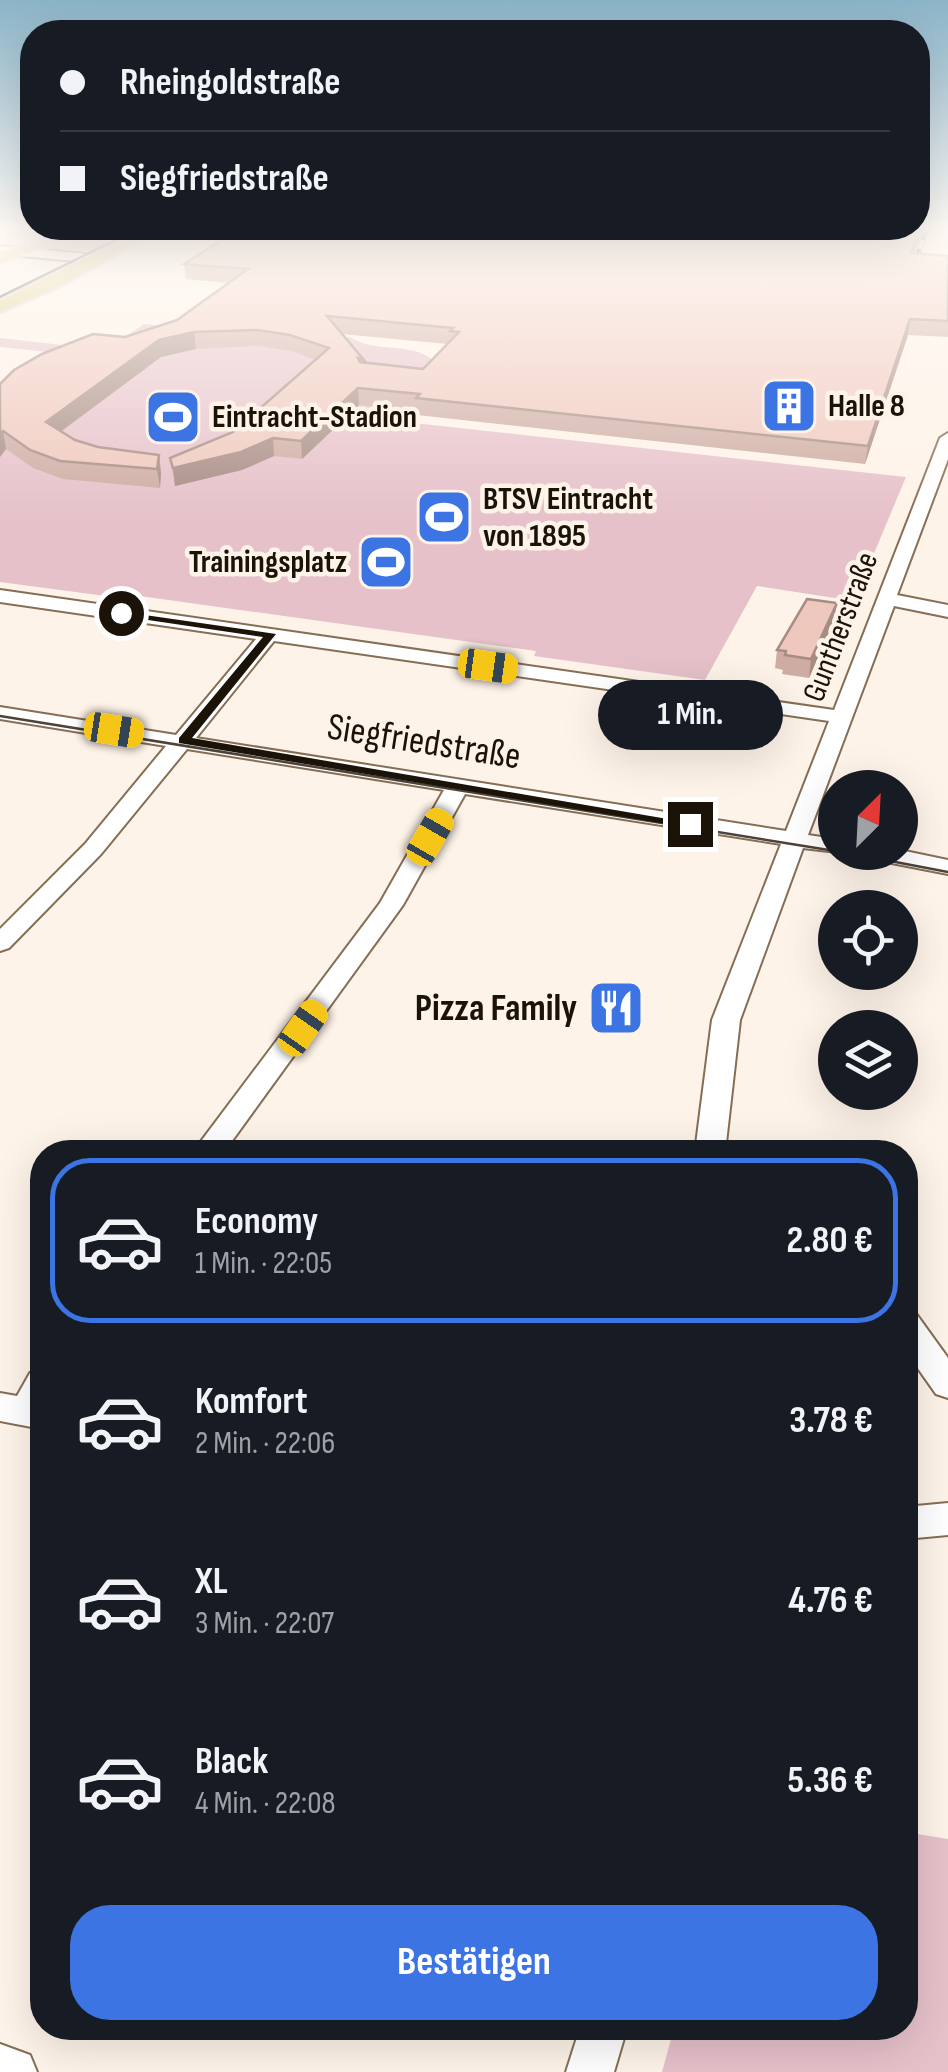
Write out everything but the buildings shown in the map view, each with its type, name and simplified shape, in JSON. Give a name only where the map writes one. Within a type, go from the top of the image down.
[{"type":"street","name":"Guntherstraße","points":[[711,1140],[726,1020],[798,840],[948,438]]},
{"type":"street","points":[[0,596],[842,717]]},
{"type":"street","points":[[889,599],[948,611]]},
{"type":"street","points":[[0,944],[93,849],[270,634]]},
{"type":"street","name":"Siegfriedstraße","points":[[0,713],[818,843]]},
{"type":"street","points":[[217,1140],[391,905],[458,786]]},
{"type":"street","points":[[918,862],[948,868]]},
{"type":"street","points":[[918,1342],[948,1384]]},
{"type":"street","points":[[918,1522],[948,1519]]},
{"type":"street","points":[[590,2072],[600,2040]]},
{"type":"street","points":[[0,2068],[13,2072]]},
{"type":"shaded area","name":"BTSV Eintracht von 1895","points":[[143,325],[188,328],[226,325],[350,337],[370,345],[424,354],[433,360],[377,419],[906,477],[854,601],[757,586],[705,680],[534,656],[536,651],[118,593],[113,597],[0,582],[0,402],[77,355],[0,347],[0,338],[107,350]]},
{"type":"shaded area","points":[[918,1834],[948,1839],[948,2072],[662,2072],[671,2040],[918,2040]]},
{"type":"tram line","points":[[0,716],[818,848]]},
{"type":"tram line","points":[[918,866],[948,872]]},
{"type":"place","name":"Halle 8","points":[[789,406]]},
{"type":"place","name":"Eintracht-Stadion","points":[[173,417]]},
{"type":"place","name":"BTSV Eintracht von 1895","points":[[444,517]]},
{"type":"place","name":"Trainingsplatz","points":[[386,562]]},
{"type":"place","name":"Pizza Family","points":[[616,1008]]},
{"type":"route","points":[[121,613],[270,634],[183,740],[690,824]]}]
